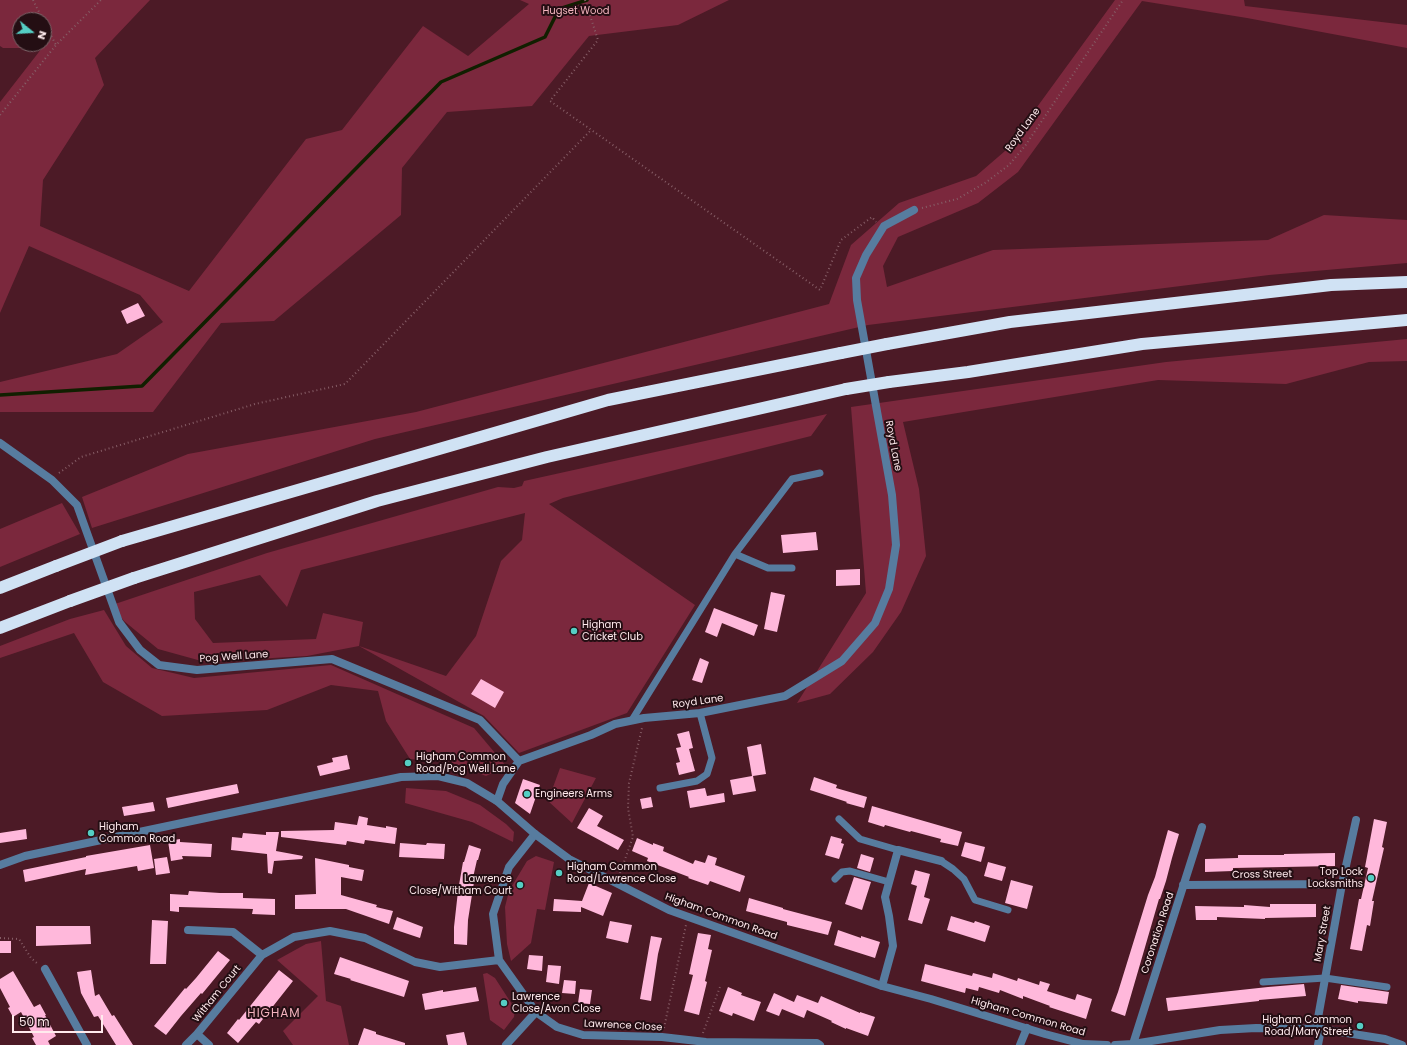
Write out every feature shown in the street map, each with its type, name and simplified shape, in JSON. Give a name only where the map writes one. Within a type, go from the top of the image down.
[{"type":"highway","points":[[0,588],[122,540],[608,400],[887,344],[1025,320],[1331,284],[1407,282]]},
{"type":"highway","points":[[0,628],[134,578],[377,501],[547,458],[846,390],[889,382],[968,372],[1142,344],[1407,320]]},
{"type":"street","points":[[884,226],[914,210]]},
{"type":"street","name":"Royd Lane","points":[[519,761],[591,735],[615,724],[644,718],[700,713],[785,696],[842,661],[875,623],[889,589],[896,546],[892,495],[857,300],[856,278],[866,255],[884,226]]},
{"type":"street","name":"Pog Well Lane","points":[[0,443],[52,480],[77,505],[119,622],[140,650],[159,665],[197,670],[332,659],[480,720],[519,761]]},
{"type":"street","points":[[497,801],[503,784],[519,761]]},
{"type":"street","name":"Higham Common Road","points":[[0,865],[25,856],[401,777],[438,776],[468,783],[497,801],[535,834],[569,859],[669,910],[882,986],[1083,1044],[1107,1045]]},
{"type":"street","name":"Mary Street","points":[[1318,1045],[1318,1029],[1325,978],[1342,884],[1356,820]]},
{"type":"street","name":"Coronation Road","points":[[1133,1044],[1202,828]]},
{"type":"street","name":"Lawrence Close","points":[[535,834],[509,867],[493,914],[499,960],[536,1012],[557,1027],[583,1035],[662,1038],[703,1043],[817,1043],[820,1045]]},
{"type":"street","points":[[882,986],[893,946],[885,897],[898,850],[941,861]]},
{"type":"street","name":"Cross Street","points":[[1183,885],[1342,884]]},
{"type":"street","points":[[188,930],[233,932],[262,955]]},
{"type":"street","name":"Witham Court","points":[[186,1045],[197,1034],[262,955],[294,937],[330,931],[364,938],[415,962],[440,967],[499,960]]},
{"type":"street","points":[[45,969],[87,1045]]},
{"type":"street","points":[[506,1045],[536,1012]]},
{"type":"street","points":[[1020,1045],[1027,1028]]},
{"type":"street","points":[[1115,1045],[1133,1044],[1220,1030],[1256,1028],[1318,1029],[1385,1039],[1402,1045]]},
{"type":"street","points":[[197,1034],[209,1045]]},
{"type":"lane","points":[[632,720],[735,554],[792,478],[820,473]]},
{"type":"lane","points":[[735,554],[768,568],[792,568]]},
{"type":"lane","points":[[660,788],[697,781],[707,774],[712,758],[700,713]]},
{"type":"lane","points":[[840,819],[860,839],[898,850]]},
{"type":"lane","points":[[941,861],[964,879],[975,900],[1008,910]]},
{"type":"lane","points":[[834,879],[842,872],[850,871],[889,882]]},
{"type":"lane","points":[[1263,982],[1325,978],[1387,987]]},
{"type":"path","points":[[33,0],[39,12]]},
{"type":"path","points":[[0,115],[56,45],[101,0]]},
{"type":"path","points":[[585,0],[598,40],[550,102],[820,290],[841,240],[872,217],[877,223],[884,226]]},
{"type":"path","name":"Royd Lane","points":[[914,210],[957,199],[985,184],[1009,165],[1025,146],[1123,0]]},
{"type":"path","points":[[52,37],[56,45]]},
{"type":"path","points":[[52,480],[56,475],[81,458],[255,404],[345,384],[591,130]]},
{"type":"path","points":[[616,884],[633,837],[628,808],[629,783],[644,718]]},
{"type":"path","points":[[662,1038],[688,916]]},
{"type":"path","points":[[0,938],[19,939],[31,958],[45,969]]},
{"type":"path","points":[[703,1043],[720,987]]},
{"type":"green space","name":"Hugset Wood","points":[[0,0],[150,0],[95,58],[104,85],[43,180],[40,226],[189,291],[306,139],[342,130],[423,26],[468,56],[529,4],[520,0],[729,0],[678,25],[589,36],[532,106],[447,112],[402,168],[401,215],[274,321],[221,323],[153,412],[0,412],[0,382],[117,354],[163,322],[140,295],[29,246],[0,313],[0,102],[39,52],[52,52],[52,12],[12,12],[12,48],[3,48],[0,46]]},
{"type":"green space","points":[[1115,0],[1244,0],[1245,6],[1407,25],[1407,48],[1247,18],[1142,1],[1018,172],[978,203],[898,237],[883,266],[887,287],[993,250],[1268,240],[1324,215],[1407,220],[1407,263],[1269,275],[868,325],[375,439],[92,528],[82,497],[188,454],[416,412],[829,304],[851,245],[899,203],[976,176],[1005,151]]},
{"type":"green space","points":[[1407,339],[1407,361],[1369,362],[1286,384],[1158,380],[903,422],[919,489],[926,556],[901,612],[873,652],[830,694],[797,703],[866,593],[851,407],[1166,362]]},
{"type":"green space","points":[[827,414],[811,436],[563,498],[549,504],[695,605],[627,713],[519,753],[484,716],[359,646],[307,656],[205,662],[158,649],[124,621],[112,605],[267,553],[498,487],[514,488],[522,486],[524,481]],"holes":[[[525,513],[522,540],[501,561],[476,636],[446,676],[359,646],[363,622],[323,613],[316,639],[213,643],[195,619],[194,592],[260,575],[287,607],[301,570]]]},
{"type":"green space","points":[[62,503],[80,534],[0,567],[0,529]]},
{"type":"green space","points":[[104,610],[126,646],[152,668],[194,678],[331,665],[474,728],[506,766],[486,776],[452,763],[410,759],[386,721],[378,691],[331,685],[267,710],[162,716],[103,682],[74,633],[0,658],[0,646],[70,619]]},
{"type":"green space","points":[[560,768],[596,778],[572,823],[548,801]]},
{"type":"green space","points":[[406,788],[446,791],[480,805],[506,824],[514,832],[513,842],[472,822],[405,803]]},
{"type":"green space","points":[[536,856],[554,862],[545,910],[537,909],[531,943],[511,961],[507,944],[505,907],[509,891],[527,861]]},
{"type":"green space","points":[[321,941],[326,1001],[341,1006],[349,1045],[293,1045],[283,1031],[318,996],[277,960],[306,944]]},
{"type":"green space","points":[[487,973],[495,978],[515,1009],[514,1017],[504,1030],[490,1020],[483,974]]},
{"type":"building","points":[[138,303],[145,316],[127,324],[121,311]]},
{"type":"building","points":[[816,532],[818,550],[783,553],[781,535]]},
{"type":"building","points":[[860,569],[860,585],[836,586],[836,570]]},
{"type":"building","points":[[771,592],[785,595],[777,632],[764,629]]},
{"type":"building","points":[[714,608],[758,625],[754,636],[722,623],[717,637],[705,632]]},
{"type":"building","points":[[700,658],[709,662],[702,683],[692,680]]},
{"type":"building","points":[[481,679],[504,692],[495,708],[471,694]]},
{"type":"building","points":[[689,731],[693,748],[689,749],[695,771],[679,775],[676,763],[680,762],[676,748],[681,747],[677,734]]},
{"type":"building","points":[[761,744],[766,774],[753,776],[756,791],[733,795],[730,780],[752,776],[747,747]]},
{"type":"building","points":[[347,755],[350,769],[320,776],[317,766],[333,762],[332,758]]},
{"type":"building","points":[[814,777],[837,785],[836,788],[867,797],[864,808],[810,790]]},
{"type":"building","name":"Engineers Arms","points":[[523,779],[540,785],[530,814],[515,803]]},
{"type":"building","points":[[237,784],[239,793],[168,808],[166,798]]},
{"type":"building","points":[[705,788],[707,796],[724,793],[725,802],[690,808],[687,791]]},
{"type":"building","points":[[651,797],[653,807],[642,809],[640,799]]},
{"type":"building","points":[[153,802],[155,811],[124,816],[122,807]]},
{"type":"building","points":[[872,806],[962,832],[958,846],[940,842],[941,839],[911,831],[885,825],[884,827],[868,822]]},
{"type":"building","points":[[589,808],[603,816],[597,826],[624,840],[618,850],[577,828]]},
{"type":"building","points":[[359,816],[368,818],[367,825],[397,828],[395,844],[365,840],[364,844],[347,841],[346,845],[281,837],[281,831],[334,830],[335,822],[357,825]]},
{"type":"building","points":[[1374,819],[1387,822],[1382,847],[1384,848],[1372,901],[1374,901],[1370,926],[1367,925],[1362,951],[1350,949],[1359,899],[1361,899],[1368,868],[1365,867]]},
{"type":"building","points":[[26,829],[27,839],[0,843],[0,833]]},
{"type":"building","points":[[1168,830],[1179,834],[1125,1016],[1111,1011],[1155,877]]},
{"type":"building","points":[[266,832],[279,832],[276,851],[303,856],[302,859],[274,861],[272,874],[268,873],[267,854],[231,850],[232,837],[242,838],[243,833],[266,835]]},
{"type":"building","points":[[831,836],[842,839],[841,843],[844,844],[839,859],[825,855]]},
{"type":"building","points":[[637,838],[653,845],[653,843],[664,847],[663,851],[693,864],[695,860],[705,863],[708,855],[717,858],[715,865],[745,876],[740,892],[710,881],[708,885],[647,861],[648,858],[632,851]]},
{"type":"building","points":[[180,839],[180,842],[212,844],[211,857],[182,856],[183,859],[171,861],[168,841]]},
{"type":"building","points":[[965,842],[985,847],[981,862],[961,856]]},
{"type":"building","points":[[400,843],[426,845],[427,843],[445,844],[444,859],[399,857]]},
{"type":"building","points":[[150,845],[154,868],[138,871],[137,866],[85,875],[86,869],[25,882],[23,870],[86,856]]},
{"type":"building","points":[[469,845],[481,849],[472,882],[474,882],[468,920],[467,945],[454,944],[454,927],[458,891],[463,862]]},
{"type":"building","points":[[1335,853],[1335,866],[1233,868],[1233,871],[1205,872],[1205,859],[1238,858],[1238,855]]},
{"type":"building","points":[[861,854],[874,858],[870,872],[857,868]]},
{"type":"building","points":[[167,857],[170,873],[156,875],[154,859]]},
{"type":"building","points":[[315,858],[349,865],[349,867],[364,870],[362,881],[341,877],[341,895],[393,911],[389,924],[346,909],[295,909],[295,895],[316,894]]},
{"type":"building","points":[[988,862],[1006,867],[1002,881],[984,876]]},
{"type":"building","points":[[915,870],[930,874],[924,897],[930,899],[922,924],[908,920],[917,886],[911,884]]},
{"type":"building","points":[[854,877],[871,882],[862,910],[845,904]]},
{"type":"building","points":[[1011,880],[1033,886],[1027,909],[1005,903]]},
{"type":"building","points":[[589,883],[612,893],[603,916],[581,907],[581,912],[553,911],[554,899],[582,901]]},
{"type":"building","points":[[189,891],[243,893],[243,898],[275,899],[275,915],[252,914],[253,909],[179,907],[179,912],[170,911],[170,894],[188,895]]},
{"type":"building","points":[[749,898],[832,922],[828,935],[787,925],[787,922],[746,911]]},
{"type":"building","points":[[1270,904],[1316,904],[1316,917],[1265,919],[1217,917],[1217,920],[1196,920],[1195,906],[1244,907],[1244,905],[1270,907]]},
{"type":"building","points":[[951,916],[990,926],[985,942],[947,930]]},
{"type":"building","points":[[397,917],[423,927],[420,938],[393,929]]},
{"type":"building","points":[[152,920],[168,921],[166,964],[150,964]]},
{"type":"building","points":[[610,921],[632,925],[628,943],[606,938]]},
{"type":"building","points":[[36,926],[90,926],[91,944],[36,946]]},
{"type":"building","points":[[838,930],[861,938],[861,936],[880,942],[875,958],[834,945]]},
{"type":"building","points":[[698,933],[711,935],[708,949],[712,950],[705,981],[707,982],[699,1015],[684,1011],[693,975],[689,974]]},
{"type":"building","points":[[651,936],[662,938],[651,1001],[640,999]]},
{"type":"building","points":[[0,941],[11,941],[11,953],[0,953]]},
{"type":"building","points":[[218,951],[230,960],[166,1035],[154,1026]]},
{"type":"building","points":[[529,955],[543,956],[542,971],[527,969]]},
{"type":"building","points":[[340,957],[409,981],[404,997],[334,974]]},
{"type":"building","points":[[925,964],[972,976],[973,973],[992,978],[993,973],[1017,981],[1018,978],[1039,985],[1040,981],[1050,984],[1047,991],[1075,1000],[1077,994],[1092,999],[1086,1019],[1049,1007],[1050,1006],[1023,996],[1023,999],[1000,990],[999,993],[979,987],[978,991],[966,988],[965,993],[921,981]]},
{"type":"building","points":[[548,965],[561,966],[559,984],[546,982]]},
{"type":"building","points":[[91,970],[95,996],[99,994],[112,1016],[114,1015],[133,1045],[116,1045],[98,1016],[94,1017],[81,993],[77,972]]},
{"type":"building","points":[[279,970],[293,981],[259,1024],[256,1022],[238,1043],[227,1033]]},
{"type":"building","points":[[13,971],[34,1007],[40,1004],[46,1015],[56,1036],[48,1041],[50,1045],[36,1045],[32,1038],[34,1037],[21,1012],[13,1017],[8,1008],[10,1007],[0,988],[0,979]]},
{"type":"building","points":[[564,980],[576,981],[575,994],[562,993]]},
{"type":"building","points":[[1304,984],[1306,996],[1168,1011],[1166,998],[1268,987]]},
{"type":"building","points":[[1341,985],[1389,992],[1387,1004],[1358,1001],[1358,1003],[1338,999]]},
{"type":"building","points":[[476,987],[479,1001],[425,1010],[422,994],[443,990],[443,992]]},
{"type":"building","points":[[728,987],[742,993],[741,995],[761,1002],[754,1021],[733,1013],[732,1016],[719,1011]]},
{"type":"building","points":[[580,989],[592,990],[590,1004],[578,1003]]},
{"type":"building","points":[[774,993],[794,1002],[797,995],[818,1003],[821,996],[860,1013],[875,1017],[868,1036],[846,1029],[807,1010],[804,1018],[782,1009],[779,1016],[766,1011]]},
{"type":"building","points":[[364,1028],[376,1032],[376,1034],[405,1043],[405,1045],[358,1045]]},
{"type":"building","points":[[464,1032],[467,1045],[448,1045],[446,1035]]},
{"type":"waterway","points":[[0,395],[142,386],[441,82],[545,37],[559,9],[587,0]]},
{"type":"place","name":"Higham Cricket Club","points":[[574,631]]},
{"type":"place","name":"Higham Common Road/Pog Well Lane","points":[[408,763]]},
{"type":"place","name":"Engineers Arms","points":[[527,794]]},
{"type":"place","name":"Higham Common Road","points":[[91,833]]},
{"type":"place","name":"Higham Common Road/Lawrence Close","points":[[559,873]]},
{"type":"place","name":"Top Lock Locksmiths","points":[[1371,878]]},
{"type":"place","name":"Lawrence Close/Witham Court","points":[[520,885]]},
{"type":"place","name":"Lawrence Close/Avon Close","points":[[504,1003]]},
{"type":"place","name":"Higham Common Road/Mary Street","points":[[1360,1026]]},
{"type":"district","name":"HIGHAM","points":[[274,1014]]}]
